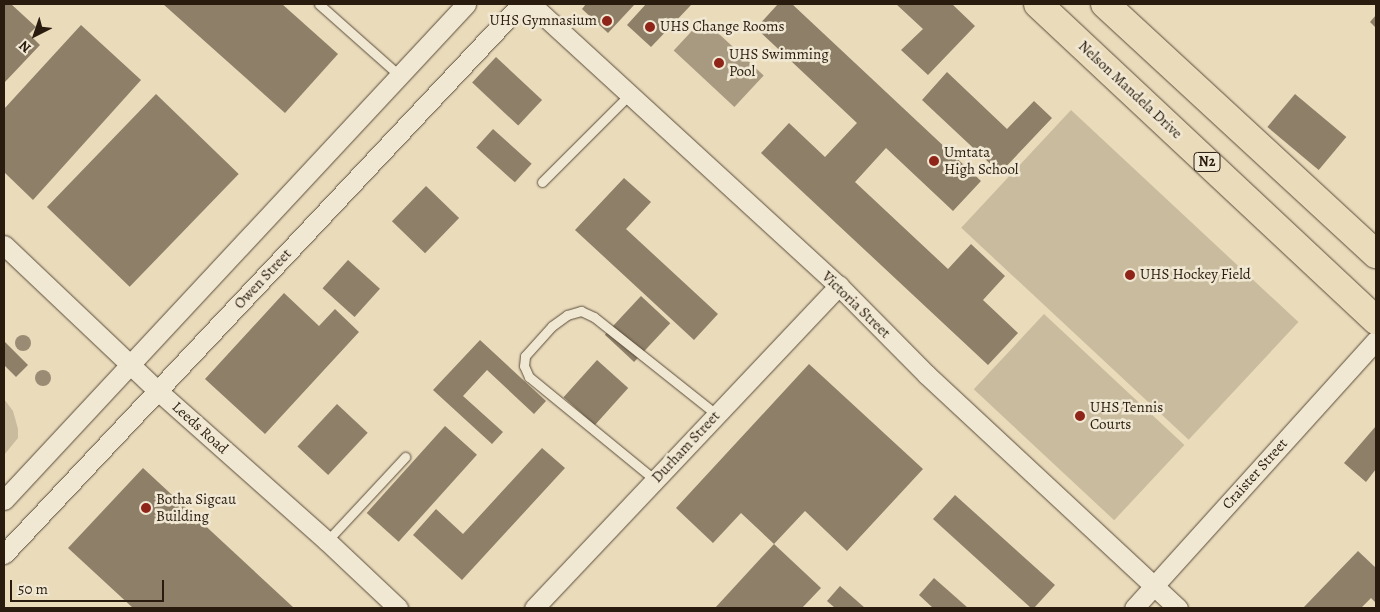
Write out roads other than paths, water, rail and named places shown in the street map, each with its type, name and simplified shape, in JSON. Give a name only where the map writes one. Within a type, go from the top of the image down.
[{"type":"highway","name":"Nelson Mandela Drive","points":[[1038,4],[1376,320]]},
{"type":"highway","points":[[1105,4],[1376,254]]},
{"type":"street","points":[[4,500],[466,4]]},
{"type":"street","name":"Owen Street","points":[[4,554],[521,4]]},
{"type":"street","name":"Victoria Street","points":[[531,4],[839,286],[926,374],[1178,608]]},
{"type":"street","name":"Leeds Road","points":[[4,246],[158,390],[327,541],[398,608]]},
{"type":"street","name":"Durham Street","points":[[534,608],[839,286]]},
{"type":"street","name":"Craister Street","points":[[1134,608],[1376,340]]},
{"type":"lane","points":[[319,4],[399,75]]},
{"type":"lane","points":[[542,182],[630,94]]},
{"type":"lane","points":[[655,480],[529,377],[524,366],[525,356],[552,326],[567,315],[581,311],[594,317],[717,415]]},
{"type":"lane","points":[[327,541],[405,457]]},
{"type":"place","name":"UHS Gymnasium","points":[[607,21]]},
{"type":"place","name":"UHS Change Rooms","points":[[650,27]]},
{"type":"place","name":"UHS Swimming Pool","points":[[719,63]]},
{"type":"place","name":"Umtata High School","points":[[934,161]]},
{"type":"place","name":"UHS Hockey Field","points":[[1130,275]]},
{"type":"place","name":"UHS Tennis Courts","points":[[1080,416]]},
{"type":"place","name":"Botha Sigcau Building","points":[[146,508]]}]
